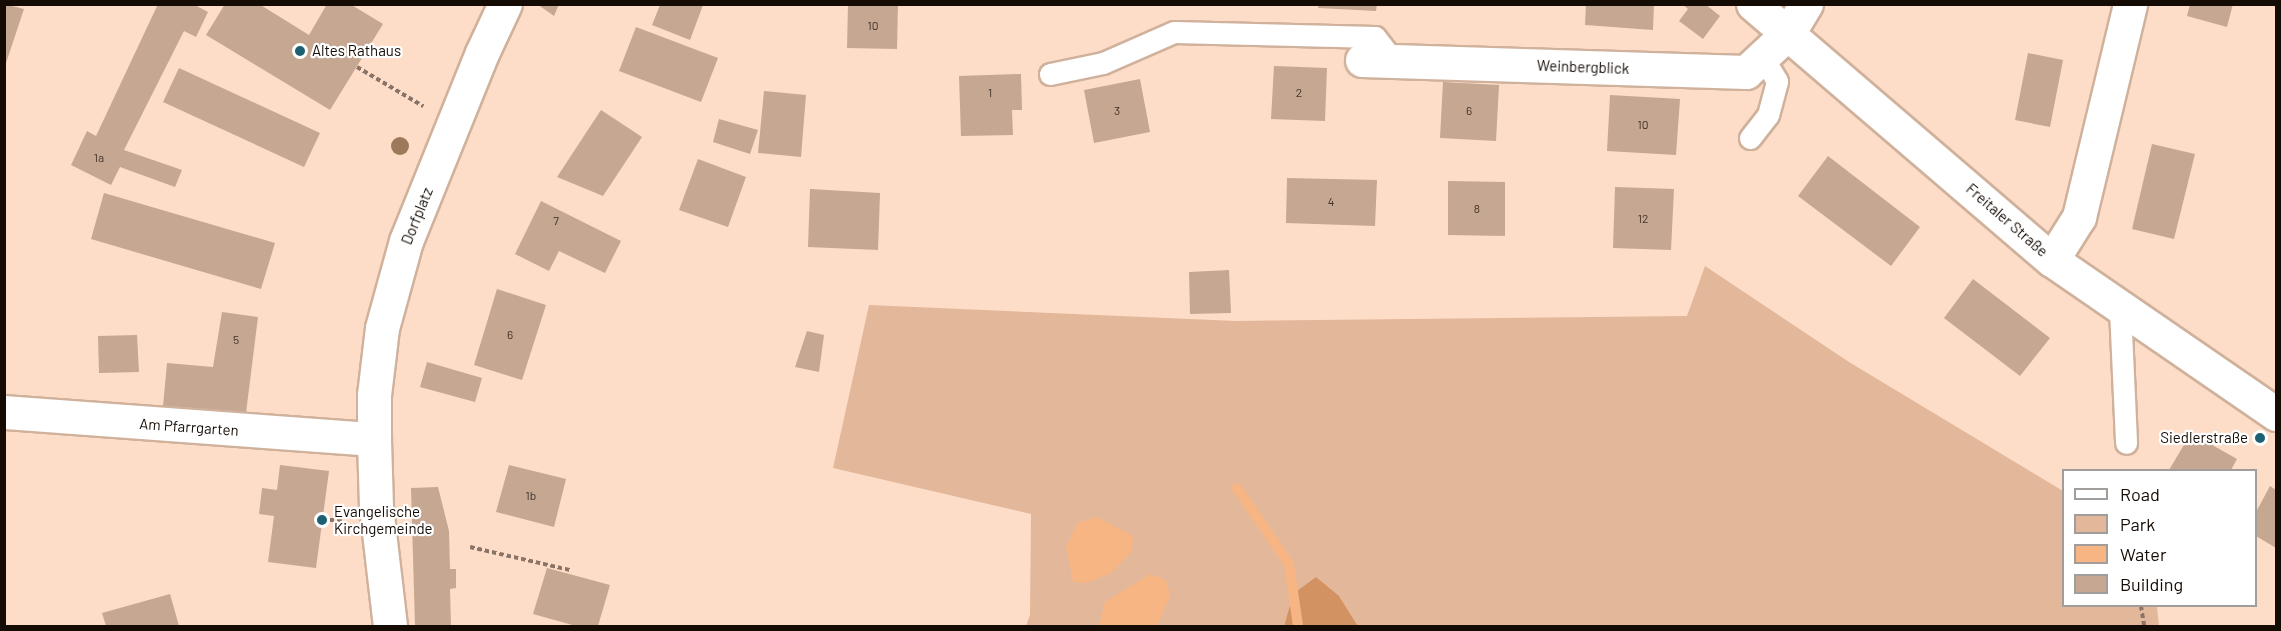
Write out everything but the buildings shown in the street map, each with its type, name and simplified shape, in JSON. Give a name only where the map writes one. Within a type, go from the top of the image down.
[{"type":"street","name":"Dorfplatz","points":[[390,627],[376,507],[374,439],[379,346],[392,280],[482,52],[506,4]]},
{"type":"street","name":"Freitaler Straße","points":[[1753,4],[1789,32],[2052,260],[2120,309],[2277,414]]},
{"type":"street","name":"Weinbergblick","points":[[1378,60],[1746,72],[1789,32],[1806,4]]},
{"type":"street","points":[[2052,260],[2079,217],[2130,4]]},
{"type":"street","name":"Am Pfarrgarten","points":[[4,412],[374,439]]},
{"type":"lane","points":[[1050,74],[1103,63],[1174,32],[1375,37],[1378,60]]},
{"type":"lane","points":[[1750,138],[1768,115],[1777,81],[1762,56]]},
{"type":"lane","points":[[2120,309],[2126,443]]},
{"type":"path","points":[[357,67],[426,108]]},
{"type":"path","points":[[322,520],[344,520]]},
{"type":"path","points":[[470,547],[570,570]]},
{"type":"path","points":[[2141,607],[2144,627]]},
{"type":"green space","points":[[1705,266],[1849,362],[2062,490],[2062,607],[2157,607],[2159,626],[1358,626],[1339,596],[1293,594],[1284,626],[1026,626],[1030,615],[1031,514],[833,468],[869,305],[1236,321],[1687,316]]},
{"type":"shaded area","points":[[1316,577],[1339,596],[1358,626],[1284,626],[1293,594]]},
{"type":"water","points":[[1097,517],[1133,536],[1132,552],[1111,573],[1086,583],[1073,582],[1066,546],[1078,523]]},
{"type":"water","points":[[1150,574],[1166,580],[1170,595],[1157,626],[1099,626],[1105,602]]},
{"type":"waterway","points":[[1237,488],[1289,564],[1298,626]]},
{"type":"place","name":"Altes Rathaus","points":[[300,51]]},
{"type":"place","name":"Siedlerstraße","points":[[2260,438]]},
{"type":"place","name":"Evangelische Kirchgemeinde","points":[[322,520]]}]
